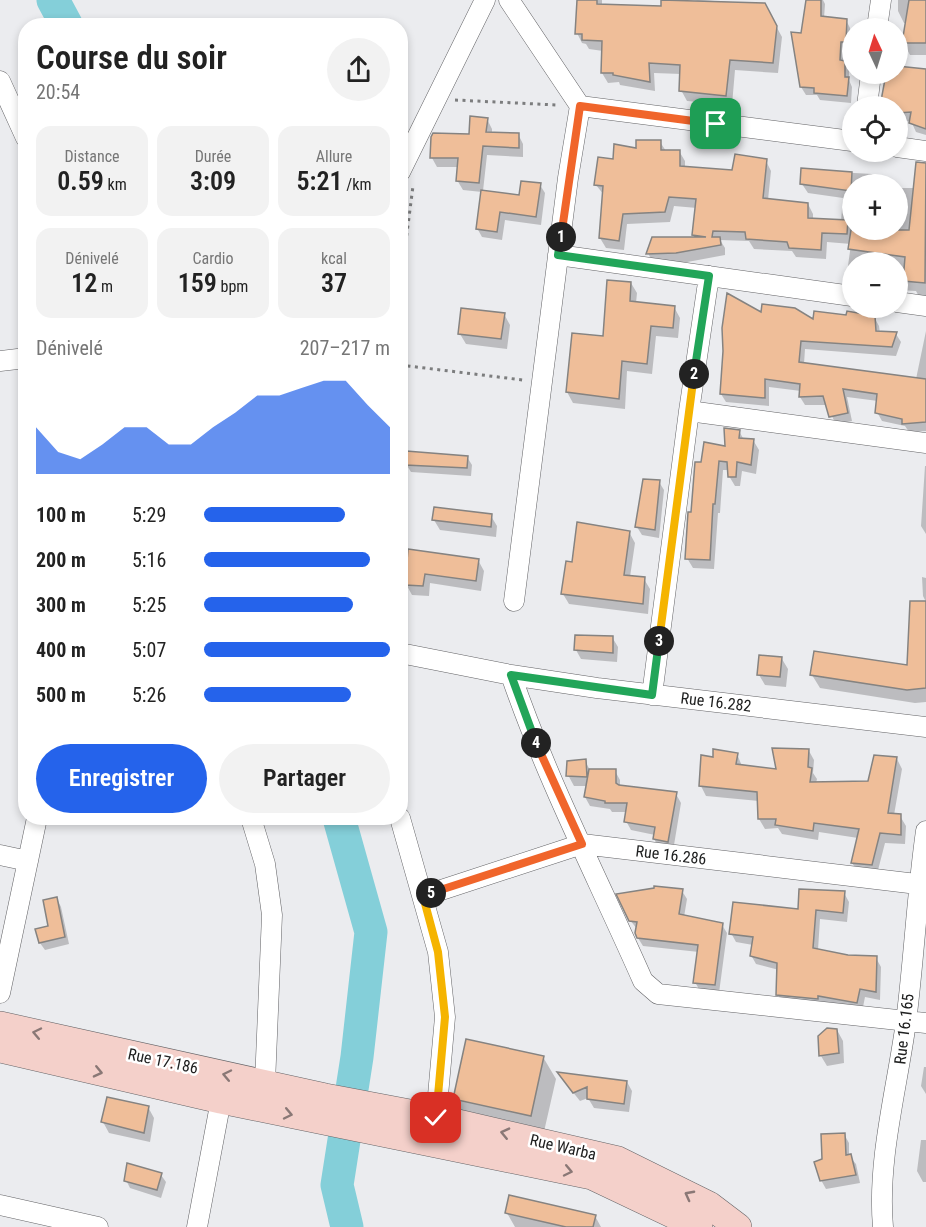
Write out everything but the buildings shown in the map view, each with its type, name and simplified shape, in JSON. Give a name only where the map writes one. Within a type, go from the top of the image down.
[{"type":"main road","name":"Rue 17.186","points":[[0,1025],[265,1083],[322,1108]]},
{"type":"main road","points":[[0,1049],[221,1100],[322,1108],[370,1117],[592,1176],[699,1227]]},
{"type":"main road","name":"Rue Warba","points":[[370,1117],[436,1118],[618,1161],[709,1206],[738,1227]]},
{"type":"street","points":[[408,171],[435,100],[485,0]]},
{"type":"street","points":[[509,0],[580,106],[558,255],[514,601]]},
{"type":"street","points":[[878,18],[881,0]]},
{"type":"street","points":[[0,81],[18,120]]},
{"type":"street","points":[[580,106],[842,140]]},
{"type":"street","points":[[908,149],[926,151]]},
{"type":"street","points":[[558,255],[842,295]]},
{"type":"street","points":[[652,695],[709,276]]},
{"type":"street","points":[[908,304],[926,306]]},
{"type":"street","points":[[0,361],[18,359]]},
{"type":"street","points":[[689,411],[926,443]]},
{"type":"street","name":"Rue 16.282","points":[[408,655],[511,675],[652,695],[926,727]]},
{"type":"street","points":[[511,675],[534,740],[643,981],[658,994],[926,1023]]},
{"type":"street","points":[[0,993],[36,825]]},
{"type":"street","points":[[253,825],[265,864],[272,915],[265,1083]]},
{"type":"street","points":[[402,825],[438,952],[445,1017],[436,1118]]},
{"type":"street","name":"Rue 16.165","points":[[884,1227],[882,1179],[906,1020],[926,831]]},
{"type":"street","name":"Rue 16.286","points":[[423,896],[582,844],[922,884]]},
{"type":"street","points":[[0,855],[28,861]]},
{"type":"street","points":[[197,1227],[221,1100]]},
{"type":"street","points":[[0,1205],[98,1227]]},
{"type":"path","points":[[435,100],[497,100],[580,106]]},
{"type":"path","points":[[408,366],[543,383]]},
{"type":"waterway","points":[[53,0],[63,18]]},
{"type":"waterway","points":[[341,825],[371,932],[357,1057],[337,1185],[347,1227]]},
{"type":"route","points":[[436,1118],[445,1017],[438,952],[423,896],[582,844],[530,730],[511,675],[652,695],[709,276],[558,255],[580,106],[716,124]]}]
